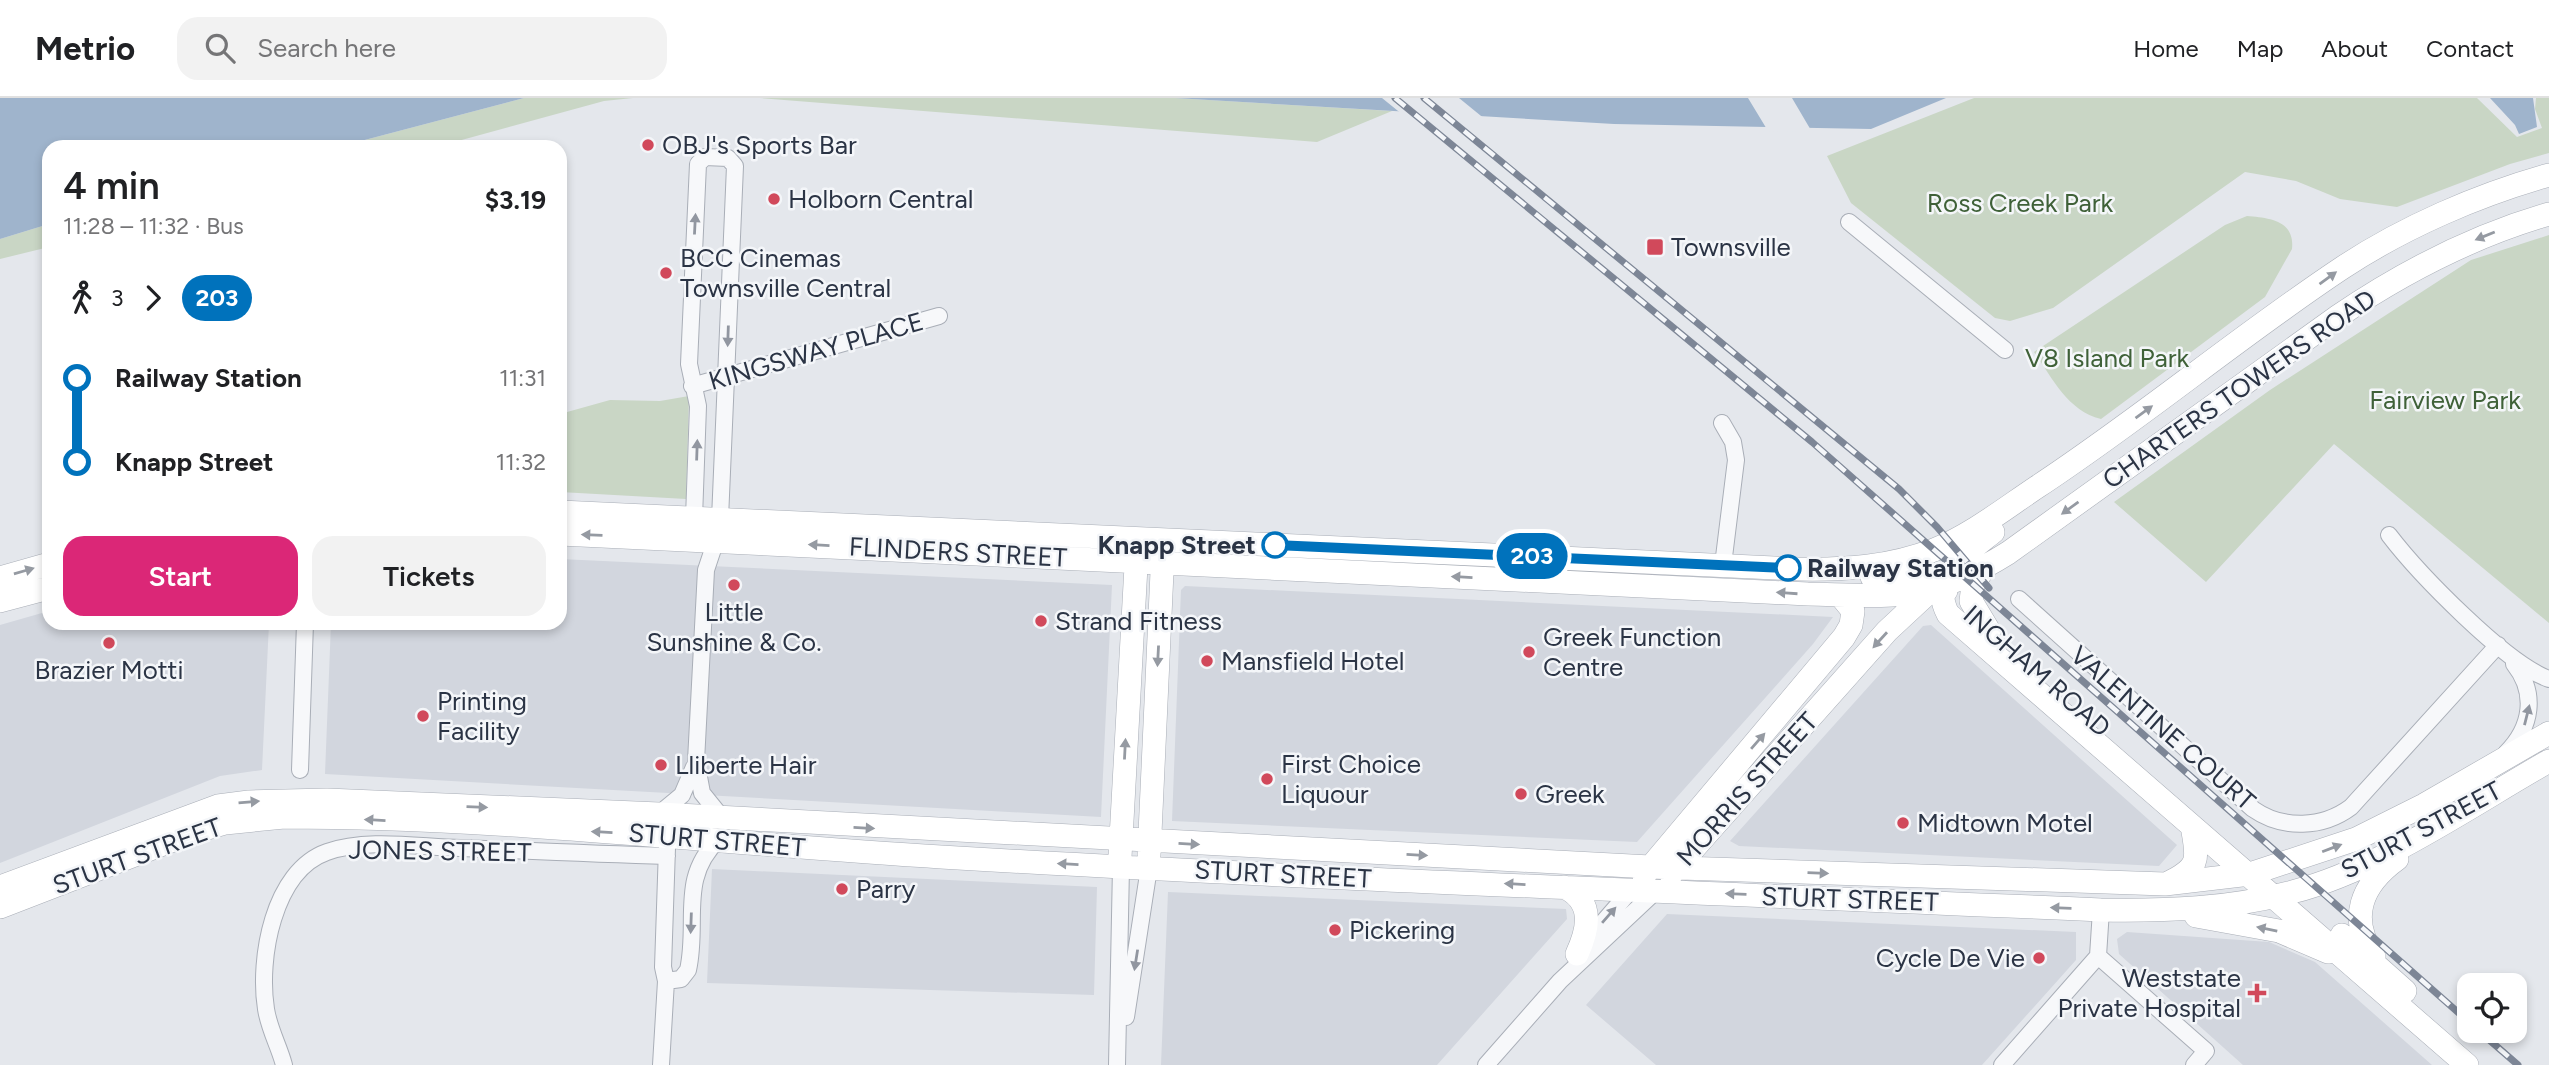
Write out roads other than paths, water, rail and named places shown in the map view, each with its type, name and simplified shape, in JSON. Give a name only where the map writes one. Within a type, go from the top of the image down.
[{"type":"main road","name":"CHARTERS TOWERS ROAD","points":[[1906,559],[1959,539],[2069,467],[2343,268],[2428,222],[2488,195],[2549,175]]},
{"type":"main road","name":"CHARTERS TOWERS ROAD","points":[[1936,590],[1984,568],[2369,296],[2481,237],[2549,214]]},
{"type":"main road","points":[[1798,569],[1867,577],[1916,577],[1936,590],[1963,557],[2069,467]]},
{"type":"main road","name":"FLINDERS STREET","points":[[567,513],[707,529],[1136,562],[1840,595],[1890,596],[1936,590]]},
{"type":"main road","name":"FLINDERS STREET","points":[[567,534],[707,529],[1137,538],[1798,569],[1856,568],[1906,559]]},
{"type":"main road","points":[[1121,867],[1122,790],[1137,538]]},
{"type":"main road","points":[[1149,868],[1163,540]]},
{"type":"main road","points":[[0,578],[42,566]]},
{"type":"main road","points":[[1984,568],[1973,584],[1971,601],[1989,631]]},
{"type":"main road","points":[[0,601],[42,590]]},
{"type":"main road","name":"INGHAM ROAD","points":[[1936,590],[1948,614],[2192,825],[2258,872]]},
{"type":"main road","name":"INGHAM ROAD","points":[[1936,590],[1989,631],[2258,872],[2396,982],[2474,1065]]},
{"type":"main road","name":"MORRIS STREET","points":[[1656,891],[1887,631],[1936,590]]},
{"type":"main road","name":"MORRIS STREET","points":[[1632,890],[1844,637],[1851,625],[1853,611],[1840,595]]},
{"type":"main road","name":"STURT STREET","points":[[815,837],[1149,842],[1650,867],[2165,884],[2258,872],[2367,834],[2549,733]]},
{"type":"main road","name":"STURT STREET","points":[[0,907],[194,832],[251,819],[317,817],[665,844],[721,829],[1121,867],[2162,911],[2210,908],[2284,894],[2361,866],[2549,761]]},
{"type":"main road","points":[[1122,790],[1152,792]]},
{"type":"main road","name":"STURT STREET","points":[[0,887],[193,813],[248,802],[327,800],[665,844]]},
{"type":"main road","points":[[2396,982],[2373,956],[2363,938],[2359,909],[2363,894],[2385,867],[2473,804]]},
{"type":"main road","points":[[1722,817],[1714,846],[1736,870]]},
{"type":"main road","points":[[2165,884],[2188,872],[2195,863],[2197,850],[2192,825]]},
{"type":"main road","points":[[2101,909],[2102,884]]},
{"type":"main road","points":[[1564,887],[1580,896],[1586,908],[1586,931],[1577,954]]},
{"type":"main road","name":"INGHAM ROAD","points":[[2284,894],[2353,964],[2467,1065]]},
{"type":"main road","points":[[2162,911],[2279,931],[2353,964]]},
{"type":"street","points":[[666,981],[681,979],[689,965],[694,877],[700,861],[721,829],[702,793],[696,761],[707,529],[727,378],[736,166],[731,158],[705,157],[698,164],[689,365],[698,406],[707,529]]},
{"type":"street","points":[[1849,222],[2005,350]]},
{"type":"street","name":"KINGSWAY PLACE","points":[[692,386],[939,316]]},
{"type":"street","points":[[1722,423],[1733,442],[1736,460],[1723,565]]},
{"type":"street","points":[[2389,536],[2426,578],[2498,645],[2529,670],[2549,680]]},
{"type":"street","name":"VALENTINE COURT","points":[[2019,599],[2253,809],[2268,818],[2290,823],[2328,820],[2351,807],[2498,645]]},
{"type":"street","points":[[300,770],[304,630]]},
{"type":"street","points":[[2488,768],[2511,748],[2527,721],[2529,709],[2525,681],[2498,645]]},
{"type":"street","points":[[661,1065],[666,981],[663,967],[665,844],[696,761]]},
{"type":"street","name":"JONES STREET","points":[[284,1065],[266,1009],[267,949],[290,881],[299,869],[318,856],[341,849],[388,846],[665,844],[684,869],[694,877]]},
{"type":"street","points":[[1118,1059],[1121,867]]},
{"type":"street","points":[[1118,1059],[1149,868]]},
{"type":"street","name":"MORRIS STREET","points":[[1560,981],[1577,954],[1632,890]]},
{"type":"street","name":"MORRIS STREET","points":[[1491,1063],[1560,981],[1656,891]]},
{"type":"street","points":[[2002,1065],[2098,956],[2101,909]]},
{"type":"street","points":[[1120,920],[1142,920]]},
{"type":"street","points":[[2098,956],[2206,1051],[2194,1065]]},
{"type":"water","points":[[0,98],[524,98],[365,140],[42,140],[42,226],[0,239]]},
{"type":"water","points":[[1175,98],[1946,98],[1871,129],[1614,124]]},
{"type":"water","points":[[2490,98],[2533,98],[2537,127],[2519,134],[2515,125]]},
{"type":"railway","points":[[1395,98],[1812,442],[2457,1011]]},
{"type":"railway","points":[[1424,98],[1899,489],[1937,527],[1989,588]]},
{"type":"railway","points":[[2493,1043],[2518,1065]]},
{"type":"place","name":"OBJ's Sports Bar","points":[[648,145]]},
{"type":"place","name":"Holborn Central","points":[[774,199]]},
{"type":"place","name":"Townsville","points":[[1655,247]]},
{"type":"place","name":"BCC Cinemas Townsville Central","points":[[666,273]]},
{"type":"place","name":"Knapp Street","points":[[1275,545]]},
{"type":"place","name":"Railway Station","points":[[1788,568]]},
{"type":"place","name":"Little Sunshine & Co.","points":[[734,585]]},
{"type":"place","name":"Strand Fitness","points":[[1041,621]]},
{"type":"place","name":"Brazier Motti","points":[[109,643]]},
{"type":"place","name":"Greek Function Centre","points":[[1529,652]]},
{"type":"place","name":"Mansfield Hotel","points":[[1207,661]]},
{"type":"place","name":"Printing Facility","points":[[423,716]]},
{"type":"place","name":"Lliberte Hair","points":[[661,765]]},
{"type":"place","name":"First Choice Liquour","points":[[1267,779]]},
{"type":"place","name":"Greek","points":[[1521,794]]},
{"type":"place","name":"Midtown Motel","points":[[1903,823]]},
{"type":"place","name":"Parry","points":[[842,889]]},
{"type":"place","name":"Pickering","points":[[1335,930]]},
{"type":"place","name":"Cycle De Vie","points":[[2039,958]]},
{"type":"place","name":"Weststate Private Hospital","points":[[2257,993]]},
{"type":"park label","name":"Ross Creek Park","points":[[2020,203]]},
{"type":"park label","name":"V8 Island Park","points":[[2107,358]]},
{"type":"park label","name":"Fairview Park","points":[[2445,400]]}]
